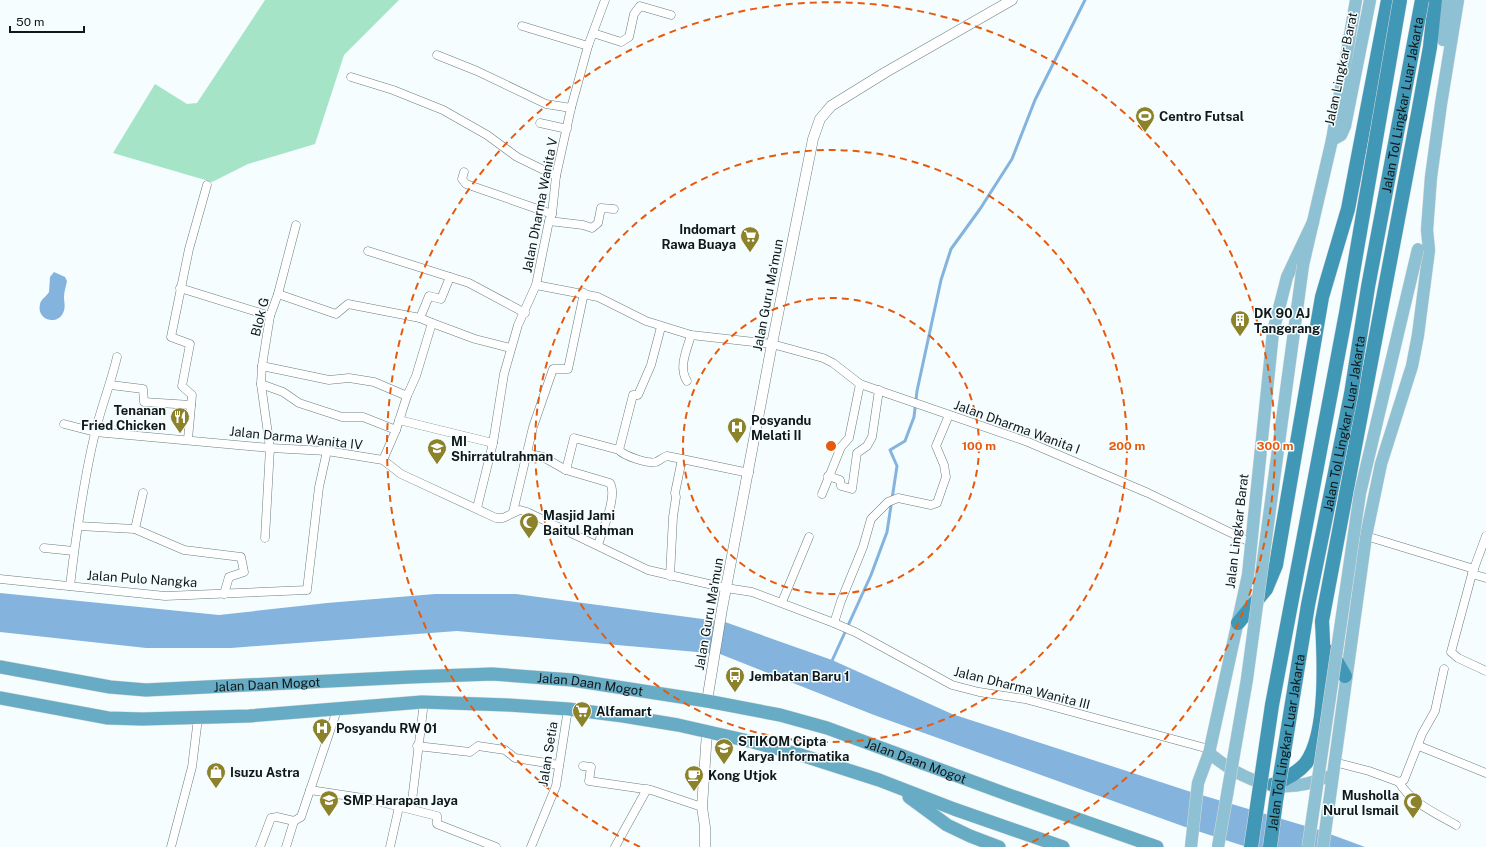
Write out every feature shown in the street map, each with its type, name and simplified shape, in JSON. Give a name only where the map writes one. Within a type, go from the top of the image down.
[{"type":"highway","points":[[1238,623],[1266,589],[1276,564],[1322,297],[1348,208],[1388,0]]},
{"type":"highway","name":"Jalan Tol Lingkar Luar Jakarta","points":[[1251,847],[1272,705],[1346,313],[1400,0]]},
{"type":"highway","name":"Jalan Tol Lingkar Luar Jakarta","points":[[1270,847],[1276,801],[1308,605],[1351,394],[1368,287],[1422,0]]},
{"type":"highway","points":[[1273,785],[1296,773],[1305,764],[1312,753],[1319,723],[1325,668],[1322,621],[1430,47],[1435,0]]},
{"type":"highway","points":[[1323,640],[1345,676]]},
{"type":"highway","name":"Jalan Daan Mogot","points":[[0,667],[110,688],[146,690],[455,675],[534,676],[572,680],[707,701],[780,715],[827,728],[1009,795],[1157,847]]},
{"type":"highway","points":[[0,698],[108,718],[198,718],[337,710],[422,702],[568,709],[630,717],[760,744],[878,780],[1063,847]]},
{"type":"highway","points":[[878,780],[912,799],[947,825],[999,847]]},
{"type":"highway","points":[[987,842],[1021,833]]},
{"type":"main road","name":"Jalan Lingkar Barat","points":[[1218,847],[1247,679],[1303,265],[1335,138],[1356,0]]},
{"type":"main road","name":"Jalan Lingkar Barat","points":[[1335,138],[1345,126],[1370,0]]},
{"type":"main road","points":[[1441,102],[1439,94],[1439,74],[1448,0]]},
{"type":"main road","points":[[1323,847],[1345,676],[1366,536],[1381,464],[1415,354],[1429,250],[1428,230],[1431,177],[1441,102],[1458,0]]},
{"type":"main road","name":"Jalan Lingkar Barat","points":[[1191,847],[1191,833],[1198,783],[1209,751],[1238,623],[1252,543],[1273,332],[1287,277],[1313,222]]},
{"type":"main road","points":[[1308,847],[1360,493],[1418,249],[1428,230]]},
{"type":"main road","points":[[1209,751],[1227,768],[1249,779],[1273,785],[1293,786],[1314,782],[1333,768]]},
{"type":"street","name":"Jalan Dharma Wanita V","points":[[477,508],[493,444],[504,374],[510,348],[518,325],[525,313],[536,285],[551,218],[556,176],[571,108],[588,46],[605,0]]},
{"type":"street","name":"Jalan Guru Ma'mun","points":[[707,701],[722,609],[749,473],[772,344],[813,139],[822,114],[831,106],[998,3],[1012,0]]},
{"type":"street","points":[[593,33],[621,42],[629,37],[634,14],[640,6],[671,15]]},
{"type":"street","points":[[522,26],[588,46]]},
{"type":"street","points":[[436,55],[477,71],[546,104],[571,108]]},
{"type":"street","points":[[351,77],[393,90],[443,110],[487,135],[517,157],[556,176]]},
{"type":"street","points":[[540,123],[567,129]]},
{"type":"street","points":[[464,172],[462,179],[466,184],[551,218],[592,228],[598,223],[602,208],[614,209]]},
{"type":"street","points":[[188,439],[192,395],[182,386],[190,344],[170,337],[180,288],[207,185]]},
{"type":"street","points":[[278,294],[296,225]]},
{"type":"street","points":[[368,251],[469,283],[525,313]]},
{"type":"street","points":[[450,277],[441,300],[429,296],[420,318],[475,339],[510,348]]},
{"type":"street","name":"Jalan Dharma Wanita I","points":[[536,285],[584,293],[598,297],[661,327],[691,335],[772,344],[828,360],[860,384],[1021,439],[1078,462],[1148,493],[1252,543]]},
{"type":"street","points":[[180,288],[270,316]]},
{"type":"street","points":[[513,512],[532,427],[553,369],[568,369],[584,293]]},
{"type":"street","name":"Blok G","points":[[265,538],[270,448],[261,384],[262,366],[270,316],[278,294],[336,314],[348,304],[420,318]]},
{"type":"street","points":[[383,460],[396,430],[406,396],[416,376],[432,323]]},
{"type":"street","points":[[619,450],[632,395],[638,395],[651,365],[661,327]]},
{"type":"street","points":[[687,380],[683,375],[684,360],[691,335]]},
{"type":"street","points":[[70,586],[81,502],[96,432],[111,385],[117,357]]},
{"type":"street","points":[[262,366],[329,380],[349,378],[374,382],[406,396]]},
{"type":"street","points":[[261,384],[283,392],[298,403],[342,417],[363,417],[396,430]]},
{"type":"street","points":[[822,494],[828,476],[842,447],[849,438],[860,384]]},
{"type":"street","points":[[111,385],[143,389],[144,402],[191,405]]},
{"type":"street","points":[[828,476],[840,480],[841,486],[852,489],[858,453],[867,446],[872,437],[879,390]]},
{"type":"street","points":[[834,623],[841,601],[863,547],[871,519],[888,502],[898,498],[931,505],[936,502],[946,477],[944,465],[936,446],[949,415]]},
{"type":"street","points":[[399,420],[493,444]]},
{"type":"street","name":"Jalan Darma Wanita IV","points":[[64,424],[96,432],[188,439],[270,448],[327,451],[383,460],[401,474],[496,518],[503,518],[520,510],[527,512],[648,570],[726,588]]},
{"type":"street","points":[[566,470],[574,438],[619,450],[622,453],[638,459],[655,462],[667,456],[749,473]]},
{"type":"street","name":"Jalan Pulo Nangka","points":[[0,579],[166,596],[307,590],[319,487],[327,451]]},
{"type":"street","points":[[526,453],[543,457],[566,470],[599,479],[612,485],[613,489],[608,516],[598,545]]},
{"type":"street","points":[[670,576],[673,516],[676,497],[675,493],[682,459]]},
{"type":"street","points":[[135,529],[143,493]]},
{"type":"street","points":[[78,526],[135,529],[184,550],[241,556],[244,572],[230,577],[224,594]]},
{"type":"street","points":[[1366,536],[1473,571],[1486,578]]},
{"type":"street","points":[[1486,536],[1473,571],[1451,652],[1458,658],[1486,670]]},
{"type":"street","points":[[782,602],[809,537]]},
{"type":"street","points":[[44,548],[74,552]]},
{"type":"street","name":"Jalan Dharma Wanita III","points":[[726,588],[752,592],[782,602],[842,626],[952,685],[979,692],[1025,699],[1209,751]]},
{"type":"street","points":[[1399,782],[1404,780],[1408,775],[1422,734],[1435,711],[1444,669]]},
{"type":"street","points":[[411,809],[417,746],[423,710],[422,702]]},
{"type":"street","name":"Jalan Setia","points":[[531,847],[553,797],[568,709]]},
{"type":"street","points":[[260,847],[270,818],[277,817],[294,821],[301,817],[337,710]]},
{"type":"street","points":[[171,847],[192,766],[198,718]]},
{"type":"street","points":[[705,847],[705,827],[702,807],[707,732]]},
{"type":"street","points":[[417,746],[470,752],[478,746],[505,750],[515,758],[559,765]]},
{"type":"street","points":[[1419,746],[1486,773]]},
{"type":"street","points":[[582,766],[591,767],[589,780],[646,789],[702,807]]},
{"type":"street","points":[[1333,768],[1369,770],[1399,782],[1403,788],[1429,810],[1456,825]]},
{"type":"street","points":[[616,847],[636,812],[646,789]]},
{"type":"street","points":[[310,790],[369,799],[437,816],[437,824],[479,843],[496,847]]},
{"type":"street","points":[[390,847],[399,807]]},
{"type":"street","points":[[286,847],[294,821]]},
{"type":"green space","points":[[265,0],[399,0],[344,55],[315,144],[248,164],[212,182],[113,153],[155,84],[187,104],[197,103]]},
{"type":"water","points":[[54,272],[65,277],[67,281],[64,295],[64,311],[60,317],[52,320],[41,314],[40,304],[42,299],[49,292],[50,277]]},
{"type":"water","points":[[0,593],[219,615],[327,603],[435,594],[516,594],[725,622],[832,660],[952,714],[1188,791],[1319,830],[1365,847],[1247,847],[1188,828],[874,715],[720,654],[457,631],[231,648],[146,648],[0,632]]},
{"type":"waterway","points":[[831,663],[871,575],[887,532],[897,466],[890,450],[905,441],[914,417],[917,391],[941,280],[951,249],[980,209],[1012,159],[1035,100],[1085,0]]},
{"type":"place","name":"Centro Futsal","points":[[1145,133]]},
{"type":"place","name":"Indomart Rawa Buaya","points":[[750,253]]},
{"type":"place","name":"DK 90 AJ Tangerang","points":[[1240,337]]},
{"type":"place","name":"Tenanan Fried Chicken","points":[[180,434]]},
{"type":"place","name":"Posyandu Melati II","points":[[737,444]]},
{"type":"place","name":"MI Shirratulrahman","points":[[437,465]]},
{"type":"place","name":"Masjid Jami Baitul Rahman","points":[[529,539]]},
{"type":"place","name":"Jembatan Baru 1","points":[[735,693]]},
{"type":"place","name":"Alfamart","points":[[582,728]]},
{"type":"place","name":"Posyandu RW 01","points":[[322,745]]},
{"type":"place","name":"STIKOM Cipta Karya Informatika","points":[[724,765]]},
{"type":"place","name":"Isuzu Astra","points":[[216,789]]},
{"type":"place","name":"Kong Utjok","points":[[694,792]]},
{"type":"place","name":"SMP Harapan Jaya","points":[[329,817]]},
{"type":"place","name":"Musholla Nurul Ismail","points":[[1413,819]]}]
